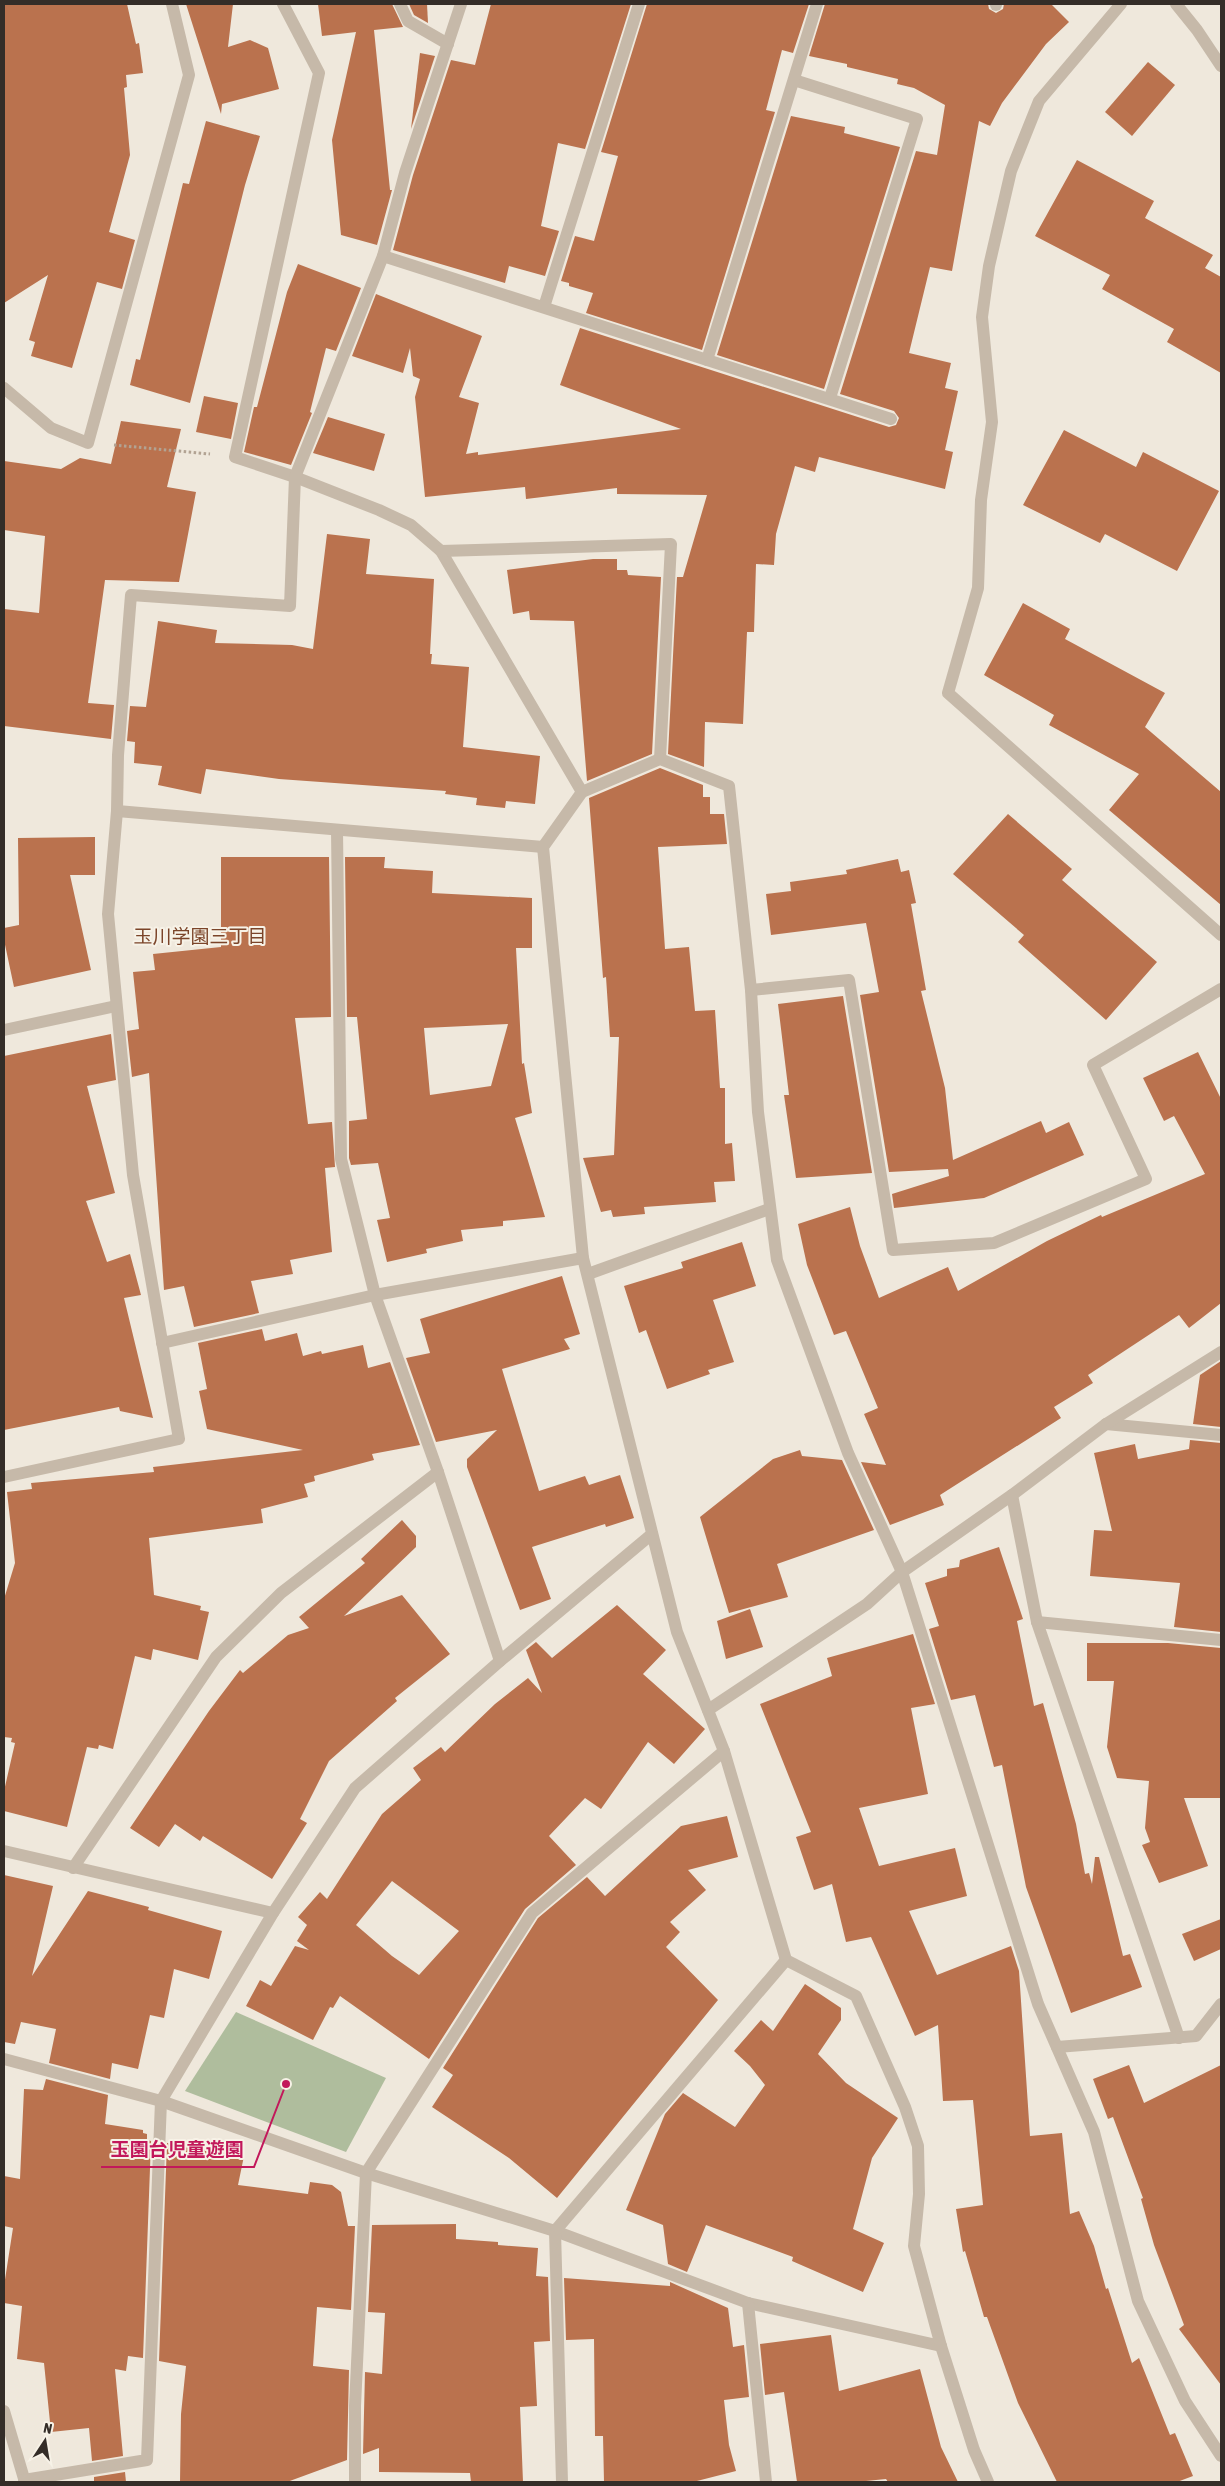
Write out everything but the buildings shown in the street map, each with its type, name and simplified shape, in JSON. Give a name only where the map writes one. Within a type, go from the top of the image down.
[{"type":"street","points":[[4,388],[51,428],[88,443],[189,74],[172,4]]},
{"type":"street","points":[[283,4],[319,73],[235,457],[295,476],[411,525],[441,551],[582,792]]},
{"type":"street","points":[[400,4],[408,21],[448,44]]},
{"type":"street","points":[[4,1477],[179,1439],[133,1175],[108,914],[117,811],[118,755],[131,595],[290,606],[295,476],[383,256],[405,173],[461,4]]},
{"type":"street","points":[[544,307],[638,4]]},
{"type":"street","points":[[707,360],[817,4]]},
{"type":"street","points":[[1121,4],[1039,102],[1011,171],[988,266],[982,317],[992,422],[981,500],[978,588],[948,693],[1221,934]]},
{"type":"street","points":[[1176,4],[1221,66]]},
{"type":"street","points":[[794,80],[917,119],[830,398]]},
{"type":"street","points":[[383,256],[891,419]]},
{"type":"street","points":[[441,551],[671,544],[660,759]]},
{"type":"street","points":[[988,2482],[974,2450],[940,2346],[914,2246],[919,2194],[918,2146],[898,2092],[856,1996],[786,1960],[724,1751],[677,1632],[583,1258],[543,847],[582,792],[660,759],[729,786],[751,990],[758,1112],[777,1260],[848,1453],[902,1572],[1038,2004],[1094,2132],[1138,2300],[1185,2401],[1221,2456]]},
{"type":"street","points":[[117,811],[543,847]]},
{"type":"street","points":[[337,830],[341,1158],[374,1295],[438,1472],[500,1661]]},
{"type":"street","points":[[751,990],[849,980],[893,1250],[994,1243],[1146,1179],[1093,1065],[1221,989]]},
{"type":"street","points":[[4,1030],[116,1006]]},
{"type":"street","points":[[588,1274],[769,1209]]},
{"type":"street","points":[[162,1343],[374,1295],[583,1258]]},
{"type":"street","points":[[708,1710],[867,1604],[902,1572],[1012,1495],[1106,1424],[1221,1352]]},
{"type":"street","points":[[1106,1424],[1221,1435]]},
{"type":"street","points":[[73,1868],[216,1657],[281,1593],[438,1472]]},
{"type":"street","points":[[1012,1495],[1037,1622],[1179,2038]]},
{"type":"street","points":[[4,2411],[24,2481],[147,2460],[161,2100],[272,1913],[355,1788],[500,1661],[652,1534]]},
{"type":"street","points":[[1037,1622],[1221,1640]]},
{"type":"street","points":[[355,2482],[355,2406],[366,2173],[532,1913],[724,1751]]},
{"type":"street","points":[[4,1851],[272,1913]]},
{"type":"street","points":[[562,2482],[555,2231],[786,1960]]},
{"type":"street","points":[[1057,2047],[1196,2036],[1221,2004]]},
{"type":"street","points":[[4,2059],[161,2100],[366,2173],[555,2231],[748,2303],[940,2346]]},
{"type":"street","points":[[748,2303],[766,2482]]},
{"type":"path","points":[[88,443],[235,457]]},
{"type":"green space","points":[[236,2012],[386,2078],[346,2152],[185,2091]]},
{"type":"place","name":"玉園台児童遊園","points":[[286,2084]]},
{"type":"district","name":"玉川学園三丁目","points":[[200,936]]}]
